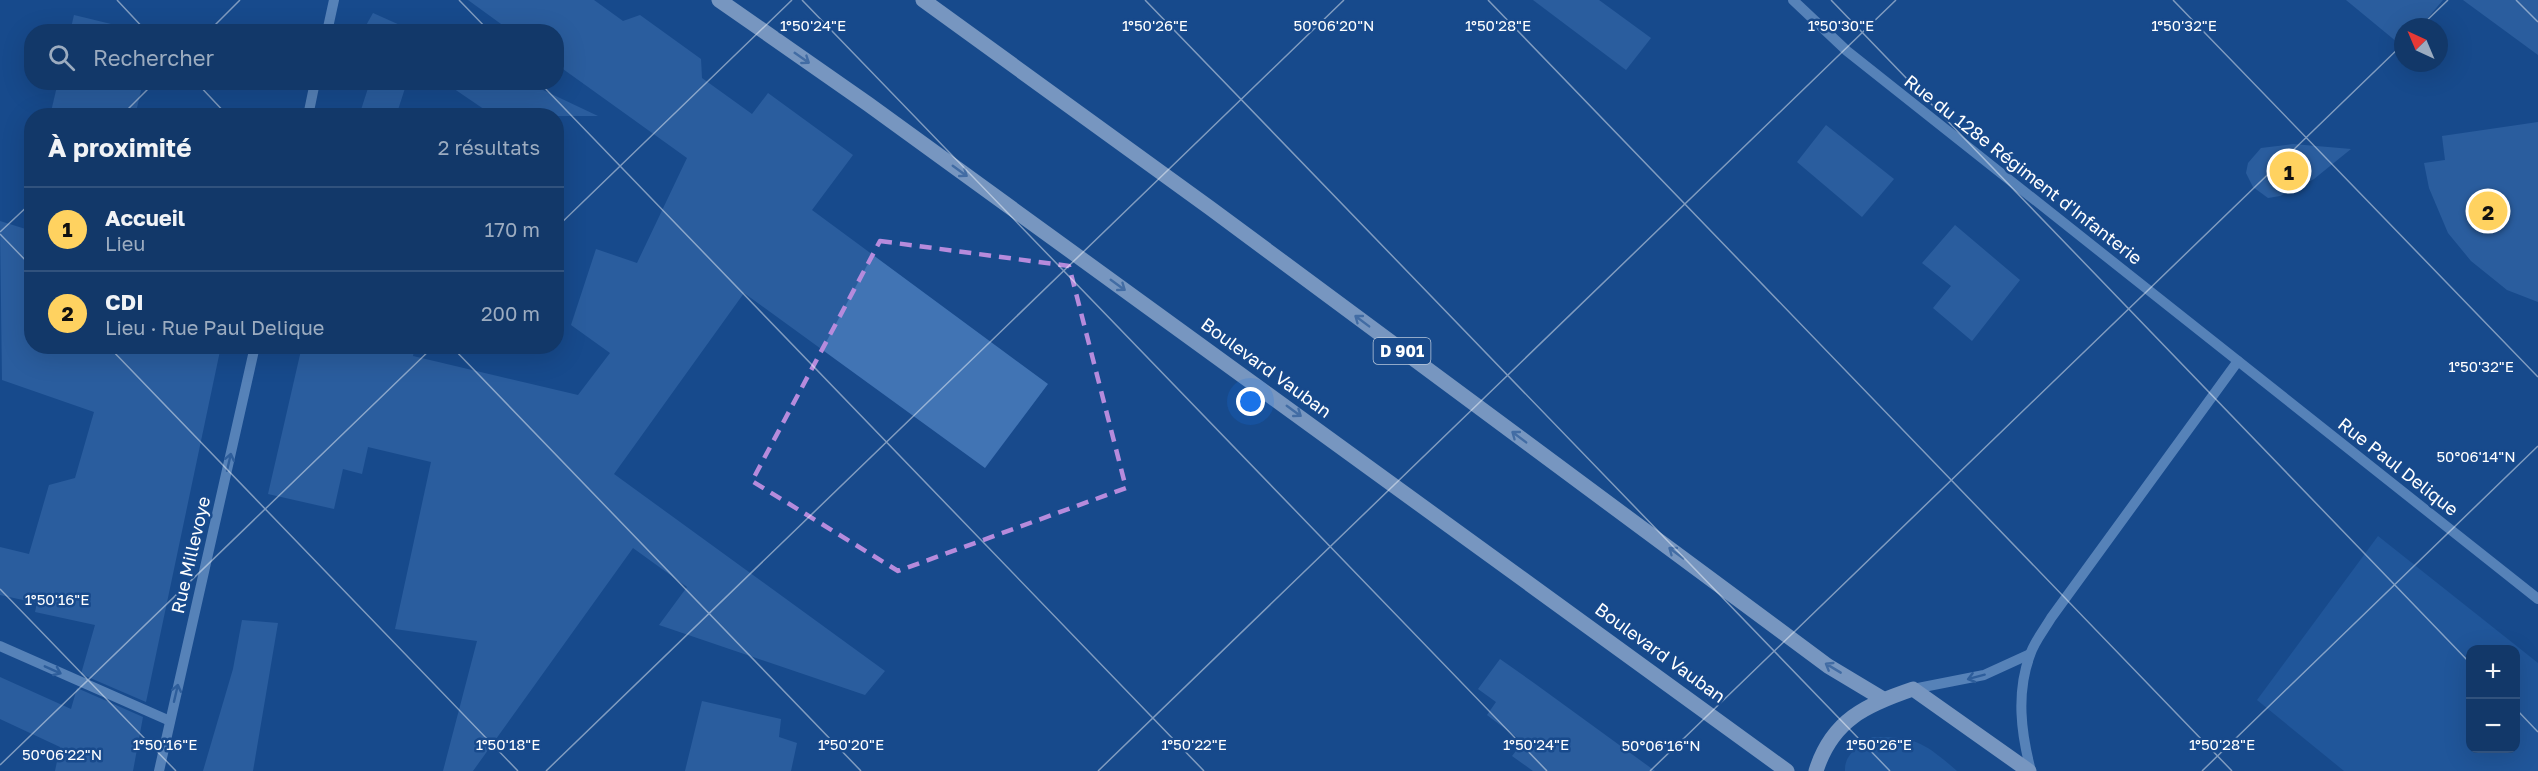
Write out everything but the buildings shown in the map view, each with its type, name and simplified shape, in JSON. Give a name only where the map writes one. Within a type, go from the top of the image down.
[{"type":"main road","name":"Boulevard Vauban","points":[[719,0],[1186,334],[1787,771]]},
{"type":"main road","name":"D 901","points":[[923,0],[1164,174],[1828,666],[1883,699]]},
{"type":"main road","points":[[1816,771],[1829,742],[1840,726],[1855,713],[1883,699],[1913,689],[2030,771]]},
{"type":"street","points":[[329,24],[334,0]]},
{"type":"street","name":"Rue du 128e Régiment d'Infanterie","points":[[1793,0],[1847,51],[2238,361]]},
{"type":"street","points":[[310,108],[313,90]]},
{"type":"street","name":"Rue Millevoye","points":[[159,771],[253,354]]},
{"type":"street","points":[[2030,771],[2022,738],[2022,691],[2030,654],[2051,618],[2238,361]]},
{"type":"street","name":"Rue Paul Delique","points":[[2238,361],[2538,598]]},
{"type":"street","points":[[0,646],[170,721]]},
{"type":"street","points":[[1913,689],[1984,675],[2030,654]]},
{"type":"highlighted area","points":[[880,241],[1069,266],[1126,488],[898,571],[752,481]]},
{"type":"shaded area","points":[[2378,536],[2515,645],[2466,645],[2466,753],[2520,753],[2520,649],[2538,663],[2538,771],[2344,771],[2257,700]]},
{"type":"shaded area","points":[[1872,737],[1899,738],[1919,743],[1957,771],[1845,771],[1850,755]]},
{"type":"place","name":"Accueil","points":[[2289,171]]},
{"type":"place","name":"CDI","points":[[2488,211]]}]
